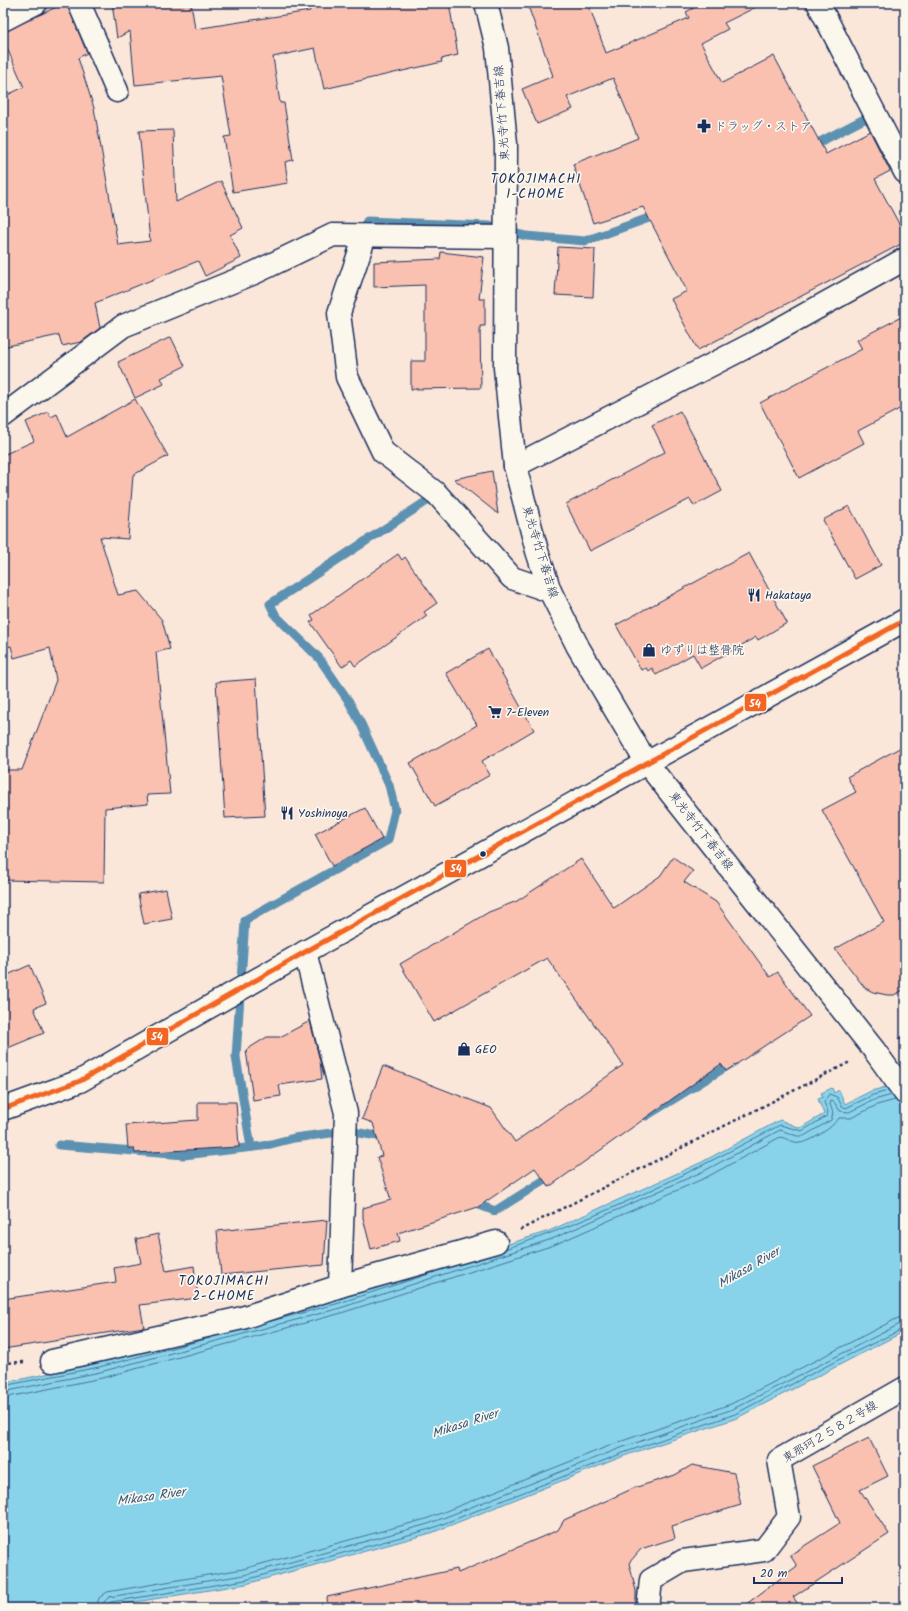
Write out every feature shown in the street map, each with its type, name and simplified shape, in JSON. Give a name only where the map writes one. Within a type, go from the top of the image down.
[{"type":"street","points":[[3,20],[36,3]]},
{"type":"street","points":[[79,3],[117,91]]},
{"type":"street","name":"東光寺竹下春吉線","points":[[486,3],[497,48],[506,144],[504,237],[505,368],[516,466],[537,551],[550,591],[578,647],[646,762],[874,1050],[905,1093]]},
{"type":"street","points":[[818,3],[905,172]]},
{"type":"street","points":[[3,416],[123,326],[254,273],[332,235],[504,237]]},
{"type":"street","points":[[365,236],[339,313],[347,377],[383,452],[437,494],[512,578],[550,591]]},
{"type":"street","points":[[516,466],[754,343],[905,259]]},
{"type":"street","points":[[3,1109],[80,1081],[305,952],[905,620]]},
{"type":"street","points":[[305,952],[346,1113],[340,1286]]},
{"type":"street","points":[[52,1361],[242,1318],[340,1286],[496,1242]]},
{"type":"street","name":"東那珂２５８２号線","points":[[648,1608],[651,1580],[683,1561],[764,1550],[789,1517],[779,1460],[905,1388]]},
{"type":"path","points":[[496,1242],[874,1050]]},
{"type":"water","name":"Mikasa River","points":[[905,1082],[905,1331],[737,1418],[624,1456],[431,1533],[246,1584],[99,1608],[3,1608],[3,1383],[98,1363],[334,1300],[549,1231],[700,1163],[780,1120],[800,1128],[824,1114],[818,1099],[823,1097],[821,1093],[832,1088],[834,1093],[839,1090],[845,1104],[871,1091]]},
{"type":"building","points":[[67,3],[87,53],[78,58],[94,108],[118,245],[150,241],[139,131],[173,130],[176,202],[221,181],[243,228],[230,235],[241,258],[205,276],[198,261],[95,303],[100,328],[81,342],[62,346],[59,335],[3,347],[3,97],[24,87],[3,39],[3,32]]},
{"type":"building","points":[[112,3],[191,3],[195,29],[310,11],[308,3],[449,3],[458,55],[441,59],[442,62],[324,89],[315,48],[273,57],[280,103],[284,103],[293,160],[285,162],[288,183],[233,192],[224,137],[231,136],[221,76],[135,85],[130,31],[117,38]]},
{"type":"building","points":[[527,3],[588,3],[606,53],[689,18],[686,12],[703,3],[764,3],[724,23],[728,29],[701,43],[722,83],[774,56],[826,154],[870,131],[890,171],[875,179],[905,235],[905,242],[698,350],[671,299],[687,291],[643,207],[593,223],[573,164],[638,138],[613,78],[567,97],[573,109],[537,124],[522,89],[553,76]]},
{"type":"building","points":[[558,247],[595,249],[593,297],[555,295]]},
{"type":"building","points":[[441,252],[484,257],[479,299],[485,299],[485,326],[480,326],[481,388],[411,389],[411,361],[425,361],[425,285],[374,287],[374,262],[440,259]]},
{"type":"building","points":[[905,315],[905,406],[858,431],[864,443],[799,478],[760,403],[862,349],[857,340]]},
{"type":"building","points":[[171,337],[185,366],[161,378],[164,384],[135,398],[118,362]]},
{"type":"building","points":[[135,399],[168,456],[133,475],[128,539],[100,537],[118,595],[138,591],[162,620],[170,649],[156,652],[170,794],[147,795],[148,804],[105,808],[104,882],[3,880],[3,770],[22,770],[56,680],[50,648],[14,658],[11,646],[3,648],[3,455],[34,441],[26,422],[48,412],[51,417],[57,414],[67,437]]},
{"type":"building","points":[[680,411],[722,491],[694,506],[690,499],[590,551],[566,504],[665,452],[652,425]]},
{"type":"building","points":[[492,471],[498,514],[454,479]]},
{"type":"building","points":[[849,506],[881,565],[855,579],[823,520]]},
{"type":"building","points":[[749,553],[787,623],[758,640],[756,637],[701,668],[693,654],[656,675],[652,668],[648,671],[646,668],[641,670],[616,625]]},
{"type":"building","points":[[398,554],[402,560],[405,557],[437,603],[424,612],[427,616],[355,666],[351,660],[342,667],[310,622],[314,620],[311,615]]},
{"type":"building","points":[[488,649],[534,730],[482,761],[490,775],[435,806],[410,763],[477,725],[446,673]]},
{"type":"building","points":[[256,679],[265,816],[225,818],[216,682]]},
{"type":"building","points":[[905,745],[905,989],[894,995],[887,995],[873,992],[865,988],[835,949],[884,922],[822,810],[856,792],[847,777]]},
{"type":"building","points":[[365,808],[382,839],[332,866],[315,834]]},
{"type":"building","points":[[673,857],[693,871],[684,882],[716,902],[770,977],[778,972],[810,1016],[726,1071],[721,1064],[549,1187],[535,1168],[478,1207],[398,1233],[400,1241],[371,1249],[363,1218],[363,1208],[391,1200],[377,1157],[382,1156],[373,1123],[362,1119],[383,1066],[491,1108],[515,1142],[623,1065],[547,958],[434,1022],[400,964],[489,912],[517,901],[581,859],[614,908],[660,876]]},
{"type":"building","points":[[166,889],[172,919],[144,924],[138,894]]},
{"type":"building","points":[[30,965],[46,1003],[34,1008],[44,1033],[3,1050],[3,977]]},
{"type":"building","points":[[310,1021],[320,1061],[322,1079],[279,1085],[281,1096],[253,1100],[246,1050],[267,1037],[280,1037]]},
{"type":"building","points":[[198,1102],[236,1102],[239,1147],[135,1153],[134,1148],[128,1148],[126,1125],[198,1120]]},
{"type":"building","points":[[327,1220],[324,1265],[221,1275],[217,1231]]},
{"type":"building","points":[[158,1234],[166,1271],[194,1266],[198,1298],[140,1305],[144,1327],[3,1349],[3,1299],[116,1282],[114,1268],[141,1263],[136,1239]]},
{"type":"building","points":[[869,1438],[888,1476],[860,1490],[889,1534],[793,1597],[801,1608],[741,1608],[797,1566],[790,1555],[840,1523],[812,1466]]},
{"type":"building","points":[[692,1465],[734,1473],[741,1505],[672,1526],[675,1538],[641,1549],[629,1563],[636,1591],[636,1608],[328,1608],[327,1597],[457,1569],[458,1573],[558,1530],[564,1520],[634,1488],[675,1475]]},
{"type":"waterway","points":[[810,147],[870,116]]},
{"type":"waterway","points":[[506,231],[526,236],[585,241],[660,214]]},
{"type":"waterway","points":[[360,236],[367,221],[490,226]]},
{"type":"waterway","points":[[251,1147],[236,1057],[245,920],[388,840],[395,810],[389,785],[361,724],[348,700],[319,658],[276,616],[270,604],[430,499],[426,491]]},
{"type":"waterway","points":[[646,1116],[734,1062]]},
{"type":"waterway","points":[[59,1145],[184,1155],[263,1146],[294,1138],[331,1133],[354,1132],[389,1138]]},
{"type":"waterway","points":[[474,1195],[482,1206],[495,1211],[554,1174]]},
{"type":"transit line","name":"54","points":[[3,1109],[80,1081],[305,952],[905,620]]},
{"type":"place","name":"ドラッグ・ストア","points":[[704,126]]},
{"type":"place","name":"Hakataya","points":[[754,595]]},
{"type":"place","name":"ゆずりは整骨院","points":[[649,650]]},
{"type":"place","name":"7-Eleven","points":[[495,712]]},
{"type":"place","name":"Yoshinoya","points":[[287,813]]},
{"type":"place","name":"GEO","points":[[464,1049]]},
{"type":"district","name":"TOKOJIMACHI 1-CHOME","points":[[536,186]]},
{"type":"district","name":"TOKOJIMACHI 2-CHOME","points":[[224,1288]]}]
